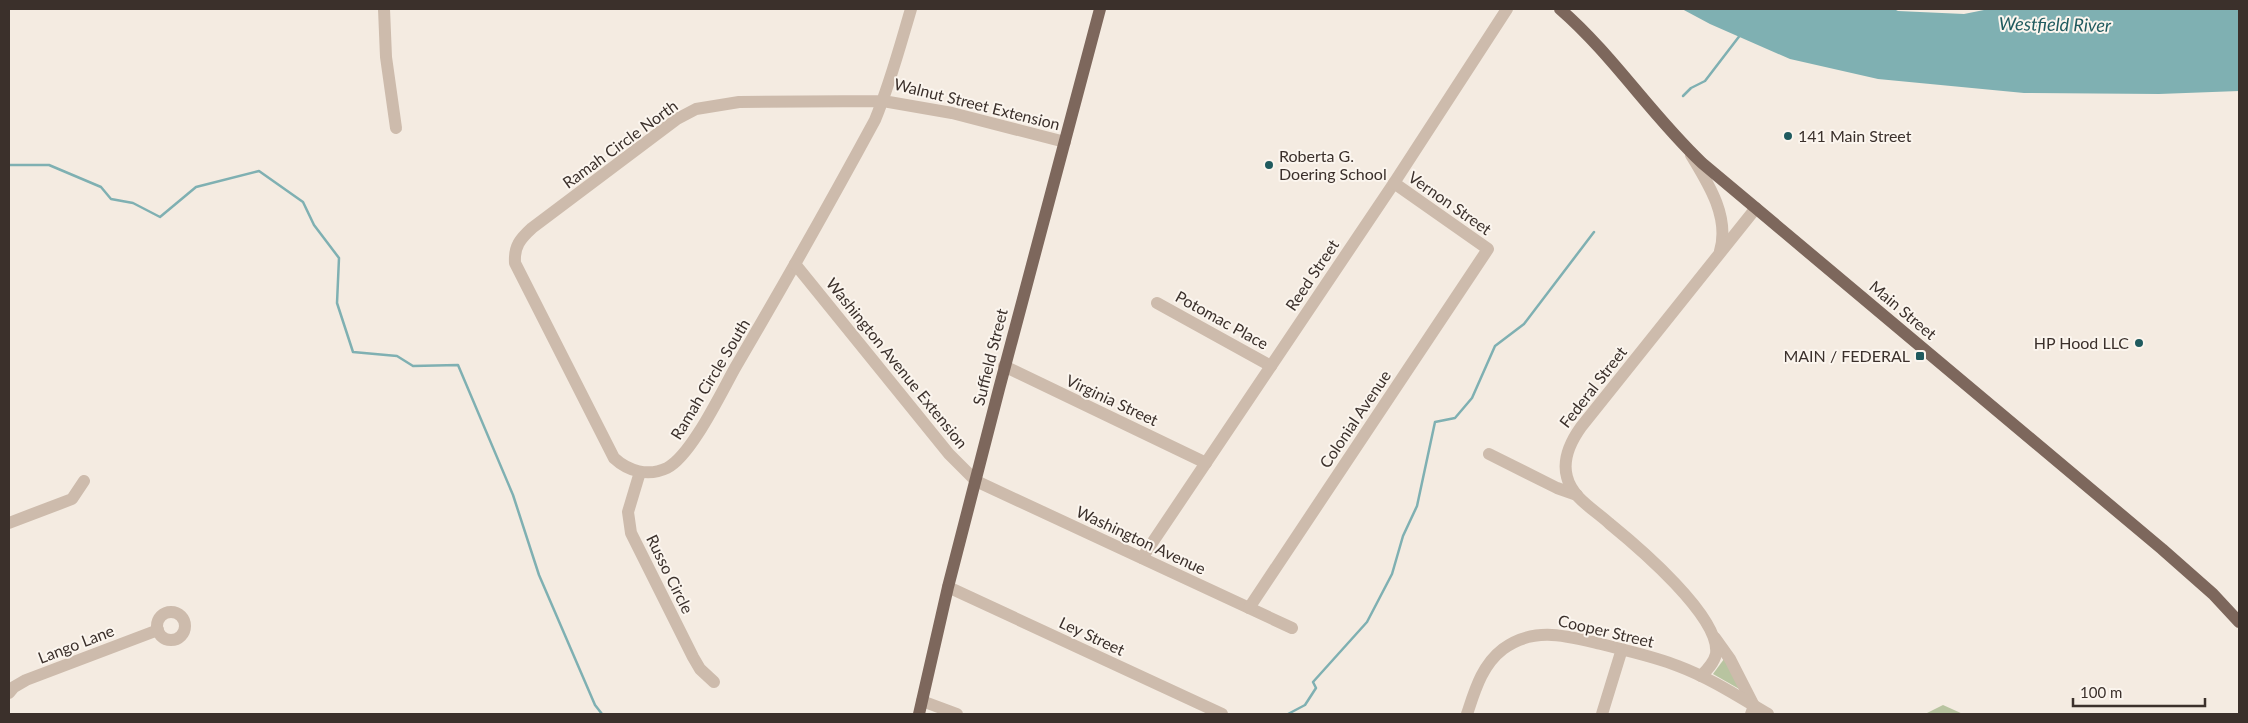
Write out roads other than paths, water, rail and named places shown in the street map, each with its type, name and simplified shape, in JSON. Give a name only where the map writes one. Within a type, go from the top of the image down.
[{"type":"main road","name":"Suffield Street","points":[[919,714],[948,587],[1004,366],[1100,9]]},
{"type":"main road","name":"Main Street","points":[[1560,9],[1600,48],[1657,117],[1687,149],[2162,549],[2213,594],[2239,622]]},
{"type":"street","points":[[384,9],[386,57],[396,128]]},
{"type":"street","name":"Walnut Street Extension","points":[[911,9],[883,101],[952,112],[1065,142]]},
{"type":"street","name":"Reed Street","points":[[1142,558],[1394,184],[1508,9]]},
{"type":"street","name":"Ramah Circle North","points":[[640,472],[624,467],[614,458],[516,263],[514,250],[519,240],[532,228],[677,119],[696,109],[739,102],[883,101]]},
{"type":"street","name":"Ramah Circle South","points":[[640,472],[666,468],[680,457],[691,443],[795,264],[875,120],[883,101]]},
{"type":"street","points":[[1687,149],[1708,185],[1720,214],[1723,232],[1720,253]]},
{"type":"street","name":"Vernon Street","points":[[1394,184],[1488,249]]},
{"type":"street","name":"Federal Street","points":[[1752,710],[1730,659],[1672,579],[1577,495],[1568,481],[1566,472],[1568,451],[1573,439],[1756,208]]},
{"type":"street","name":"Colonial Avenue","points":[[1249,608],[1488,249]]},
{"type":"street","name":"Washington Avenue Extension","points":[[795,264],[949,454],[976,481]]},
{"type":"street","name":"Potomac Place","points":[[1157,303],[1271,366]]},
{"type":"street","name":"Virginia Street","points":[[1004,366],[1206,463]]},
{"type":"street","points":[[1489,454],[1557,488],[1577,495]]},
{"type":"street","name":"Russo Circle","points":[[640,472],[628,512],[631,533],[692,657],[700,669],[714,682]]},
{"type":"street","points":[[9,523],[72,499],[84,481]]},
{"type":"street","name":"Washington Avenue","points":[[976,481],[1292,628]]},
{"type":"street","name":"Ley Street","points":[[948,587],[1222,714]]},
{"type":"street","name":"Federal Street","points":[[1701,676],[1716,656],[1715,645],[1708,627]]},
{"type":"street","name":"Lango Lane","points":[[9,693],[26,680],[158,630]]},
{"type":"street","name":"Cooper Street","points":[[1467,714],[1478,682],[1487,665],[1504,649],[1522,638],[1539,634],[1556,634],[1661,660],[1701,676],[1752,710],[1768,714]]},
{"type":"street","points":[[1602,714],[1622,649]]},
{"type":"street","points":[[922,701],[957,714]]},
{"type":"water","name":"Westfield River","points":[[1682,9],[1894,9],[1898,11],[1964,14],[1989,9],[2239,9],[2239,91],[2159,94],[2024,93],[1878,79],[1790,59],[1710,24]]},
{"type":"waterway","points":[[1683,96],[1691,88],[1705,81],[1741,34]]},
{"type":"waterway","points":[[9,165],[49,165],[101,187],[111,199],[133,203],[160,217],[196,187],[259,171],[303,202],[314,225],[339,258],[337,303],[353,352],[397,356],[413,366],[458,365],[513,495],[539,575],[595,705],[602,714]]},
{"type":"waterway","points":[[1288,714],[1305,705],[1316,688],[1313,682],[1367,622],[1392,574],[1403,536],[1417,506],[1435,422],[1455,418],[1472,398],[1495,346],[1524,324],[1594,232]]},
{"type":"place","name":"141 Main Street","points":[[1788,136]]},
{"type":"place","name":"Roberta G. Doering School","points":[[1269,165]]},
{"type":"place","name":"HP Hood LLC","points":[[2139,343]]},
{"type":"place","name":"MAIN / FEDERAL","points":[[1920,356]]}]
